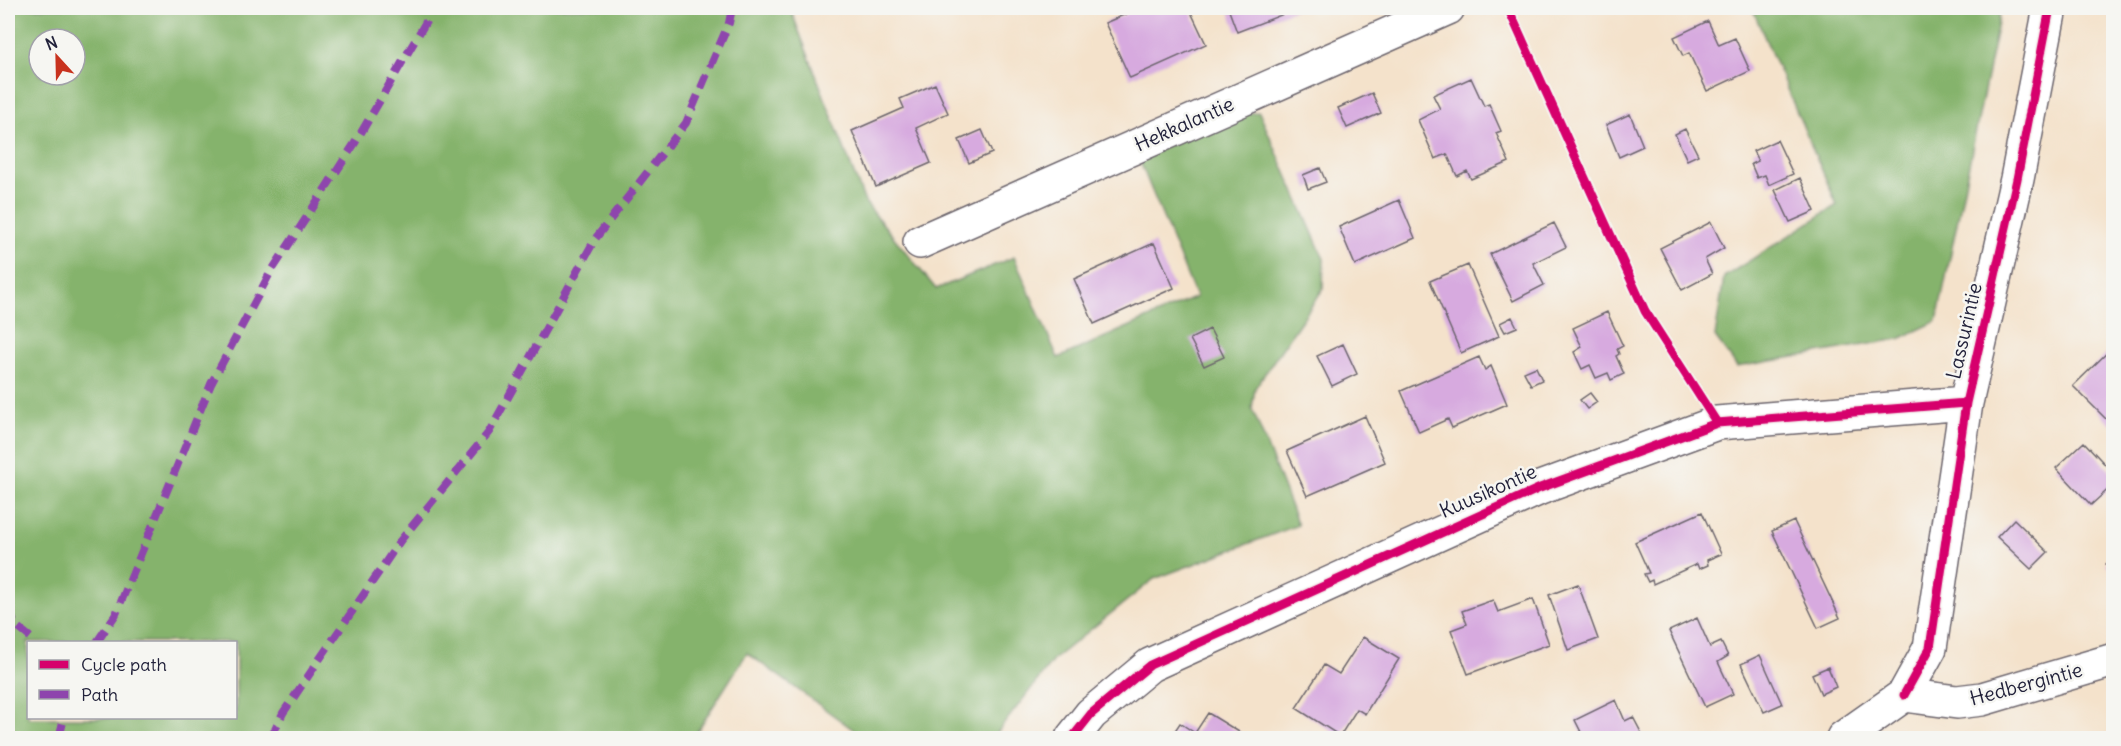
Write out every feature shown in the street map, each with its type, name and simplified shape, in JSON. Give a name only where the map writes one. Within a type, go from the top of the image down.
[{"type":"street","name":"Hekkalantie","points":[[920,242],[1448,8]]},
{"type":"street","name":"Lassurintie","points":[[1904,695],[1930,648],[1966,403],[2017,179],[2050,8]]},
{"type":"street","name":"Kuusikontie","points":[[1072,738],[1091,714],[1150,665],[1540,488],[1717,423],[1966,403]]},
{"type":"street","name":"Hedbergintie","points":[[1904,695],[1956,702],[1982,699],[2114,660]]},
{"type":"street","points":[[1843,738],[1904,695]]},
{"type":"green space","points":[[8,8],[790,8],[865,202],[936,289],[1014,257],[1058,358],[1196,297],[1135,150],[1208,118],[1259,112],[1324,259],[1323,289],[1255,388],[1252,408],[1298,525],[1154,579],[1054,659],[993,738],[865,738],[747,653],[693,738],[8,738]]},
{"type":"green space","points":[[1752,8],[2001,8],[1937,321],[1899,339],[1737,367],[1715,337],[1724,277],[1837,205]]},
{"type":"building","points":[[1140,8],[1189,8],[1206,44],[1130,78],[1105,23]]},
{"type":"building","points":[[1228,8],[1299,8],[1237,32]]},
{"type":"building","points":[[1708,21],[1719,45],[1735,38],[1750,71],[1707,91],[1689,53],[1683,56],[1674,37]]},
{"type":"building","points":[[1471,78],[1484,106],[1489,104],[1501,131],[1496,133],[1509,162],[1471,179],[1467,171],[1457,176],[1447,154],[1435,159],[1418,120],[1440,109],[1433,95]]},
{"type":"building","points":[[935,84],[948,113],[916,128],[931,163],[876,187],[852,131],[904,108],[900,99]]},
{"type":"building","points":[[1372,93],[1381,113],[1347,128],[1338,108]]},
{"type":"building","points":[[1630,114],[1643,146],[1619,157],[1606,125]]},
{"type":"building","points":[[1685,129],[1698,155],[1687,160],[1675,134]]},
{"type":"building","points":[[982,130],[992,153],[969,163],[959,140]]},
{"type":"building","points":[[1777,140],[1793,174],[1769,185],[1765,175],[1757,178],[1751,164],[1758,161],[1753,151]]},
{"type":"building","points":[[1320,168],[1326,182],[1308,189],[1303,175]]},
{"type":"building","points":[[1800,178],[1815,211],[1790,222],[1775,190]]},
{"type":"building","points":[[1399,200],[1415,238],[1355,265],[1339,227]]},
{"type":"building","points":[[1711,222],[1724,248],[1705,259],[1712,274],[1682,290],[1660,248]]},
{"type":"building","points":[[1554,223],[1566,247],[1533,263],[1544,285],[1513,301],[1490,254]]},
{"type":"building","points":[[1154,243],[1174,288],[1094,324],[1074,279]]},
{"type":"building","points":[[1468,265],[1499,336],[1461,353],[1430,281]]},
{"type":"building","points":[[1607,312],[1623,346],[1617,349],[1619,354],[1616,356],[1624,374],[1611,380],[1608,373],[1596,378],[1590,365],[1582,369],[1574,352],[1582,347],[1573,328]]},
{"type":"building","points":[[1512,317],[1517,327],[1505,332],[1500,323]]},
{"type":"building","points":[[1210,329],[1224,357],[1204,366],[1190,339]]},
{"type":"building","points":[[1343,344],[1357,374],[1332,386],[1317,356]]},
{"type":"building","points":[[2114,346],[2114,427],[2073,386]]},
{"type":"building","points":[[1479,357],[1485,370],[1491,366],[1507,404],[1452,428],[1448,419],[1419,432],[1401,391]]},
{"type":"building","points":[[1536,367],[1542,380],[1531,385],[1524,372]]},
{"type":"building","points":[[1590,393],[1597,402],[1587,409],[1580,400]]},
{"type":"building","points":[[1365,416],[1385,462],[1307,496],[1287,451]]},
{"type":"building","points":[[2084,442],[2114,474],[2114,484],[2091,505],[2056,468]]},
{"type":"building","points":[[1702,512],[1721,554],[1707,560],[1708,565],[1699,569],[1697,564],[1653,584],[1652,580],[1648,582],[1644,574],[1649,573],[1635,542]]},
{"type":"building","points":[[2014,519],[2048,552],[2031,569],[1997,537]]},
{"type":"building","points":[[1794,521],[1840,618],[1818,628],[1772,531]]},
{"type":"building","points":[[2114,557],[2114,572],[2106,564]]},
{"type":"building","points":[[1578,584],[1598,639],[1568,650],[1549,595]]},
{"type":"building","points":[[1533,599],[1549,644],[1468,674],[1451,630],[1467,624],[1462,611],[1493,600],[1498,612]]},
{"type":"building","points":[[1697,618],[1710,647],[1721,642],[1728,656],[1718,662],[1733,694],[1705,707],[1669,631]]},
{"type":"building","points":[[1363,637],[1399,659],[1365,714],[1357,709],[1340,736],[1296,708],[1324,665],[1339,674]]},
{"type":"building","points":[[1760,655],[1782,704],[1764,712],[1741,664]]},
{"type":"building","points":[[1828,667],[1836,687],[1821,694],[1812,674]]},
{"type":"building","points":[[1616,700],[1625,721],[1633,717],[1644,738],[1584,738],[1575,720]]},
{"type":"building","points":[[1208,713],[1244,735],[1241,738],[1170,738],[1180,723],[1195,733]]},
{"type":"marked path","points":[[98,641],[116,614],[211,384],[269,275],[355,143],[434,8]]},
{"type":"marked path","points":[[271,738],[283,713],[400,541],[489,432],[595,239],[686,123],[729,23],[732,8]]},
{"type":"marked path","points":[[8,608],[15,625],[35,641]]},
{"type":"marked path","points":[[59,738],[64,719]]},
{"type":"cycle path","points":[[1508,8],[1645,311],[1717,423]]},
{"type":"cycle path","points":[[1904,695],[1930,648],[1966,403],[2017,179],[2050,8]]},
{"type":"cycle path","points":[[1072,738],[1091,714],[1150,665],[1540,488],[1717,423],[1966,403]]}]
